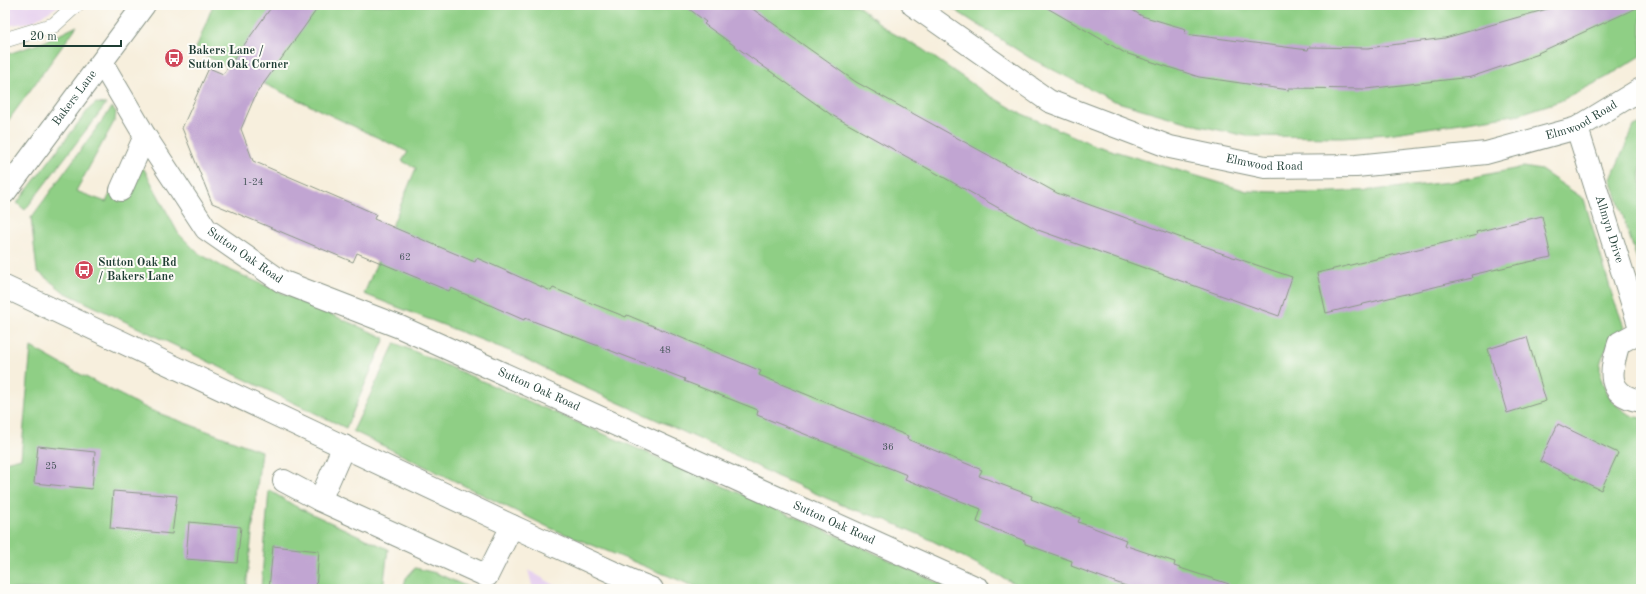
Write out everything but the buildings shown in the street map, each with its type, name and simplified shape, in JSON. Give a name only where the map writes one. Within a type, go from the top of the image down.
[{"type":"street","name":"Bakers Lane","points":[[5,192],[144,5]]},
{"type":"street","name":"Elmwood Road","points":[[913,5],[1049,101],[1170,147],[1265,167],[1356,166],[1486,153],[1577,128],[1641,89]]},
{"type":"street","name":"Sutton Oak Road","points":[[102,63],[145,136],[206,229],[282,280],[400,327],[979,589]]},
{"type":"street","name":"Allmyn Drive","points":[[1577,128],[1641,331],[1619,343],[1612,375],[1616,389],[1628,399],[1641,401]]},
{"type":"street","points":[[121,190],[145,136]]},
{"type":"street","points":[[5,287],[512,526],[652,589]]},
{"type":"street","points":[[320,500],[344,446]]},
{"type":"street","points":[[284,481],[320,500],[487,576],[512,526]]},
{"type":"lane","points":[[5,40],[54,25],[76,5]]},
{"type":"shaded area","points":[[5,5],[60,5],[32,22],[5,26]]},
{"type":"shaded area","points":[[528,570],[553,584],[564,589],[533,589]]},
{"type":"green space","points":[[213,5],[857,5],[889,31],[922,49],[987,94],[1020,113],[1094,145],[1247,191],[1310,193],[1374,190],[1450,182],[1524,167],[1541,170],[1584,199],[1614,301],[1626,330],[1612,342],[1607,349],[1602,358],[1600,367],[1604,387],[1609,396],[1624,411],[1632,416],[1641,418],[1641,589],[1025,589],[927,538],[886,520],[849,508],[776,476],[737,456],[555,374],[512,352],[364,294],[416,168],[402,161],[408,152],[195,51]]},
{"type":"green space","points":[[947,5],[1641,5],[1641,56],[1607,77],[1560,101],[1520,114],[1388,134],[1342,137],[1247,136],[1200,126],[1114,101],[1030,58]]},
{"type":"green space","points":[[77,26],[5,125],[5,55],[44,42]]},
{"type":"green space","points":[[96,103],[106,104],[25,210],[17,203],[89,109]]},
{"type":"green space","points":[[112,107],[116,112],[115,120],[76,191],[106,202],[120,174],[137,167],[144,169],[178,233],[198,253],[223,267],[385,338],[346,428],[64,292],[37,271],[31,218]]},
{"type":"green space","points":[[1641,123],[1641,272],[1611,179],[1634,126]]},
{"type":"green space","points":[[395,343],[838,536],[951,589],[701,589],[550,528],[353,431]]},
{"type":"green space","points":[[31,347],[150,410],[261,451],[246,589],[5,589],[5,462],[21,458]]},
{"type":"green space","points":[[269,490],[295,506],[388,549],[383,589],[261,589]]},
{"type":"green space","points":[[415,568],[436,573],[472,589],[403,589],[406,578]]},
{"type":"place","name":"Bakers Lane / Sutton Oak Corner","points":[[174,58]]},
{"type":"place","name":"Sutton Oak Rd / Bakers Lane","points":[[84,270]]}]
